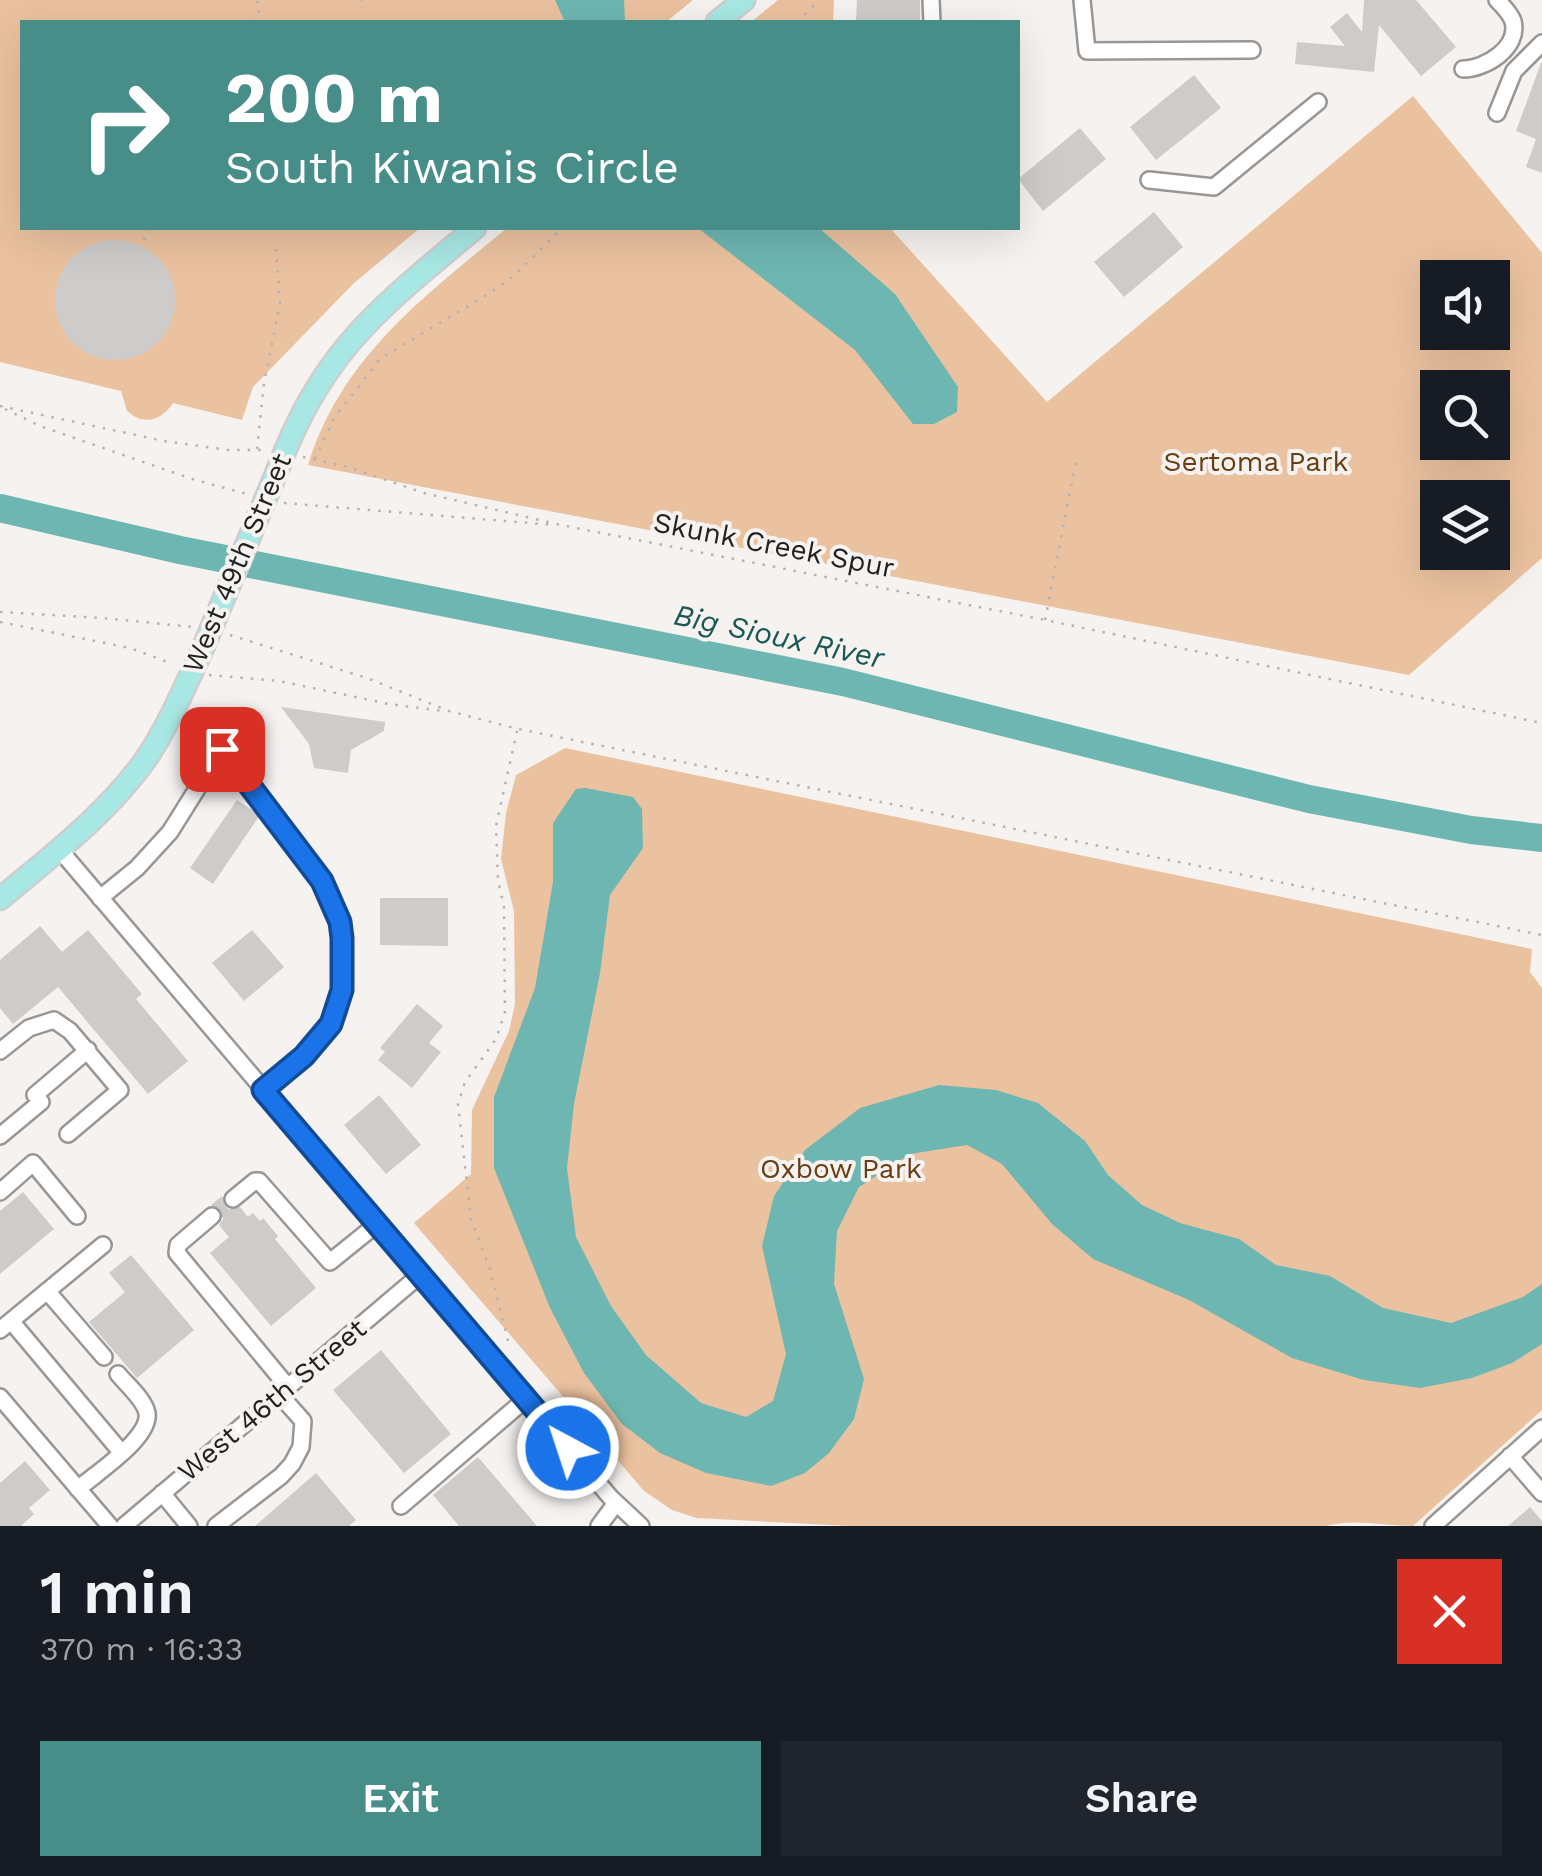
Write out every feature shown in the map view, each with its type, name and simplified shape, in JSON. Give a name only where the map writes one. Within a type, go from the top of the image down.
[{"type":"main road","points":[[720,20],[744,0]]},
{"type":"main road","name":"West 49th Street","points":[[0,899],[110,803],[164,730],[192,672],[200,638],[314,389],[347,342],[473,230]]},
{"type":"street","points":[[1082,0],[1087,51],[1252,50]]},
{"type":"street","points":[[1463,69],[1483,66],[1499,55],[1513,36],[1512,19],[1498,0]]},
{"type":"street","points":[[1497,113],[1514,71],[1542,43]]},
{"type":"street","points":[[1150,180],[1214,187],[1318,102]]},
{"type":"street","points":[[100,898],[137,868],[170,832],[222,749],[322,881],[340,922],[342,938],[338,1008],[319,1041],[263,1090]]},
{"type":"street","points":[[58,850],[616,1504],[642,1526]]},
{"type":"street","points":[[0,1051],[29,1028],[54,1020],[88,1050],[120,1090],[68,1134]]},
{"type":"street","points":[[0,1136],[88,1050]]},
{"type":"street","points":[[0,1192],[33,1164],[77,1216]]},
{"type":"street","points":[[233,1198],[260,1181],[330,1262],[377,1224]]},
{"type":"street","points":[[212,1216],[178,1245],[177,1252],[284,1390],[303,1421],[301,1447],[280,1476],[216,1526]]},
{"type":"street","points":[[103,1245],[6,1326],[122,1452]]},
{"type":"street","name":"West 46th Street","points":[[124,1526],[420,1274]]},
{"type":"street","points":[[47,1291],[104,1357]]},
{"type":"street","points":[[78,1488],[142,1435],[148,1419],[146,1408],[118,1374]]},
{"type":"street","points":[[0,1397],[110,1526]]},
{"type":"street","points":[[401,1506],[526,1399]]},
{"type":"street","points":[[1434,1526],[1542,1428]]},
{"type":"street","points":[[1510,1456],[1542,1493]]},
{"type":"street","points":[[162,1493],[188,1526]]},
{"type":"street","points":[[599,1526],[616,1504]]},
{"type":"path","points":[[800,20],[819,0]]},
{"type":"path","points":[[144,240],[149,230]]},
{"type":"path","points":[[314,461],[334,418],[380,359],[488,294],[514,275],[560,230]]},
{"type":"path","points":[[257,449],[264,384],[280,304],[276,248]]},
{"type":"path","name":"Skunk Creek Spur","points":[[0,406],[164,441],[228,450],[257,449],[281,460],[348,466],[424,492],[561,525],[1542,723]]},
{"type":"path","points":[[1045,620],[1077,456]]},
{"type":"path","points":[[0,612],[103,618],[200,638]]},
{"type":"path","points":[[0,622],[130,648],[192,672],[280,681],[449,712],[1542,935]]},
{"type":"path","points":[[218,632],[367,678],[449,712]]},
{"type":"path","points":[[508,1341],[490,1269],[471,1219],[458,1104],[465,1082],[503,1024],[504,907],[498,880],[496,826],[518,729]]},
{"type":"green space","points":[[0,0],[693,0],[668,20],[20,20],[20,230],[418,230],[353,284],[253,387],[242,420],[173,403],[158,417],[140,419],[127,411],[121,391],[0,362]]},
{"type":"green space","points":[[778,0],[834,0],[833,20],[753,20]]},
{"type":"green space","name":"Sertoma Park","points":[[1413,96],[1542,253],[1542,558],[1409,675],[308,465],[323,426],[364,360],[417,305],[505,230],[892,230],[1047,402]]},
{"type":"green space","name":"Oxbow Park","points":[[565,748],[1532,949],[1530,972],[1542,988],[1542,1410],[1413,1526],[1358,1522],[1326,1526],[850,1526],[696,1518],[672,1510],[644,1491],[414,1223],[471,1174],[472,1110],[509,1031],[515,1004],[514,911],[501,859],[506,813],[516,775]]},
{"type":"water","points":[[555,0],[624,0],[625,20],[564,20]]},
{"type":"water","points":[[701,230],[821,230],[895,294],[958,387],[957,412],[934,424],[913,424],[855,350]]},
{"type":"water","points":[[576,789],[633,797],[642,809],[643,848],[610,895],[600,973],[574,1104],[567,1168],[576,1237],[611,1306],[646,1355],[701,1403],[746,1417],[773,1401],[786,1354],[762,1246],[774,1196],[805,1150],[860,1108],[939,1085],[996,1090],[1038,1103],[1085,1141],[1108,1175],[1142,1205],[1180,1223],[1239,1239],[1276,1265],[1330,1276],[1383,1308],[1451,1323],[1523,1297],[1542,1284],[1542,1344],[1512,1363],[1472,1378],[1420,1388],[1364,1380],[1292,1358],[1189,1300],[1093,1259],[1052,1224],[1002,1164],[967,1145],[910,1154],[859,1187],[837,1231],[834,1284],[864,1379],[854,1419],[829,1453],[805,1473],[771,1486],[706,1473],[660,1453],[622,1424],[584,1373],[550,1308],[494,1168],[494,1097],[535,988],[553,882],[553,823]]},
{"type":"building","points":[[857,0],[920,0],[920,20],[856,20]]},
{"type":"building","points":[[1364,0],[1416,0],[1456,47],[1421,76],[1379,25],[1374,72],[1295,64],[1297,42],[1345,46],[1330,27],[1347,13],[1362,32]]},
{"type":"building","points":[[1541,63],[1542,173],[1526,167],[1536,139],[1516,131]]},
{"type":"building","points":[[1194,75],[1221,108],[1156,160],[1130,127]]},
{"type":"building","points":[[1080,128],[1106,159],[1043,211],[1020,177]]},
{"type":"building","points":[[1154,212],[1183,247],[1124,297],[1094,262]]},
{"type":"building","points":[[115,240],[138,245],[157,258],[170,277],[175,300],[170,323],[157,342],[138,355],[115,360],[92,355],[73,342],[60,323],[55,300],[60,277],[73,258],[92,245]]},
{"type":"building","points":[[281,707],[385,722],[384,731],[351,750],[348,773],[314,768],[309,744]]},
{"type":"building","points":[[237,800],[260,815],[213,884],[190,868]]},
{"type":"building","points":[[380,898],[448,898],[448,946],[380,945]]},
{"type":"building","points":[[40,926],[62,952],[88,930],[142,994],[136,999],[188,1061],[148,1094],[58,987],[13,1024],[0,1008],[0,960]]},
{"type":"building","points":[[252,930],[284,967],[244,1001],[212,963]]},
{"type":"building","points":[[417,1004],[443,1026],[429,1043],[441,1052],[412,1088],[378,1060],[385,1052],[380,1048]]},
{"type":"building","points":[[379,1095],[421,1145],[386,1174],[344,1125]]},
{"type":"building","points":[[23,1192],[54,1229],[0,1274],[0,1211]]},
{"type":"building","points":[[222,1196],[228,1209],[240,1207],[248,1217],[253,1213],[260,1221],[263,1218],[278,1236],[275,1239],[316,1288],[271,1326],[210,1253],[229,1237],[219,1225],[223,1219],[221,1210],[211,1205]]},
{"type":"building","points":[[131,1255],[194,1330],[137,1378],[89,1322],[125,1292],[109,1273]]},
{"type":"building","points":[[381,1350],[451,1434],[404,1473],[333,1390]]},
{"type":"building","points":[[478,1457],[537,1526],[459,1526],[433,1495]]},
{"type":"building","points":[[25,1461],[50,1490],[29,1508],[34,1514],[21,1526],[0,1526],[0,1483]]},
{"type":"building","points":[[316,1473],[356,1520],[349,1526],[255,1526]]},
{"type":"building","points":[[1530,1507],[1542,1526],[1508,1526]]},
{"type":"waterway","name":"Big Sioux River","points":[[0,508],[180,550],[843,682],[1309,799],[1471,830],[1542,838]]},
{"type":"tunnel","points":[[212,1216],[233,1199]]},
{"type":"route","points":[[222,749],[322,881],[340,922],[342,938],[342,990],[331,1024],[304,1056],[263,1090],[568,1448]]}]
